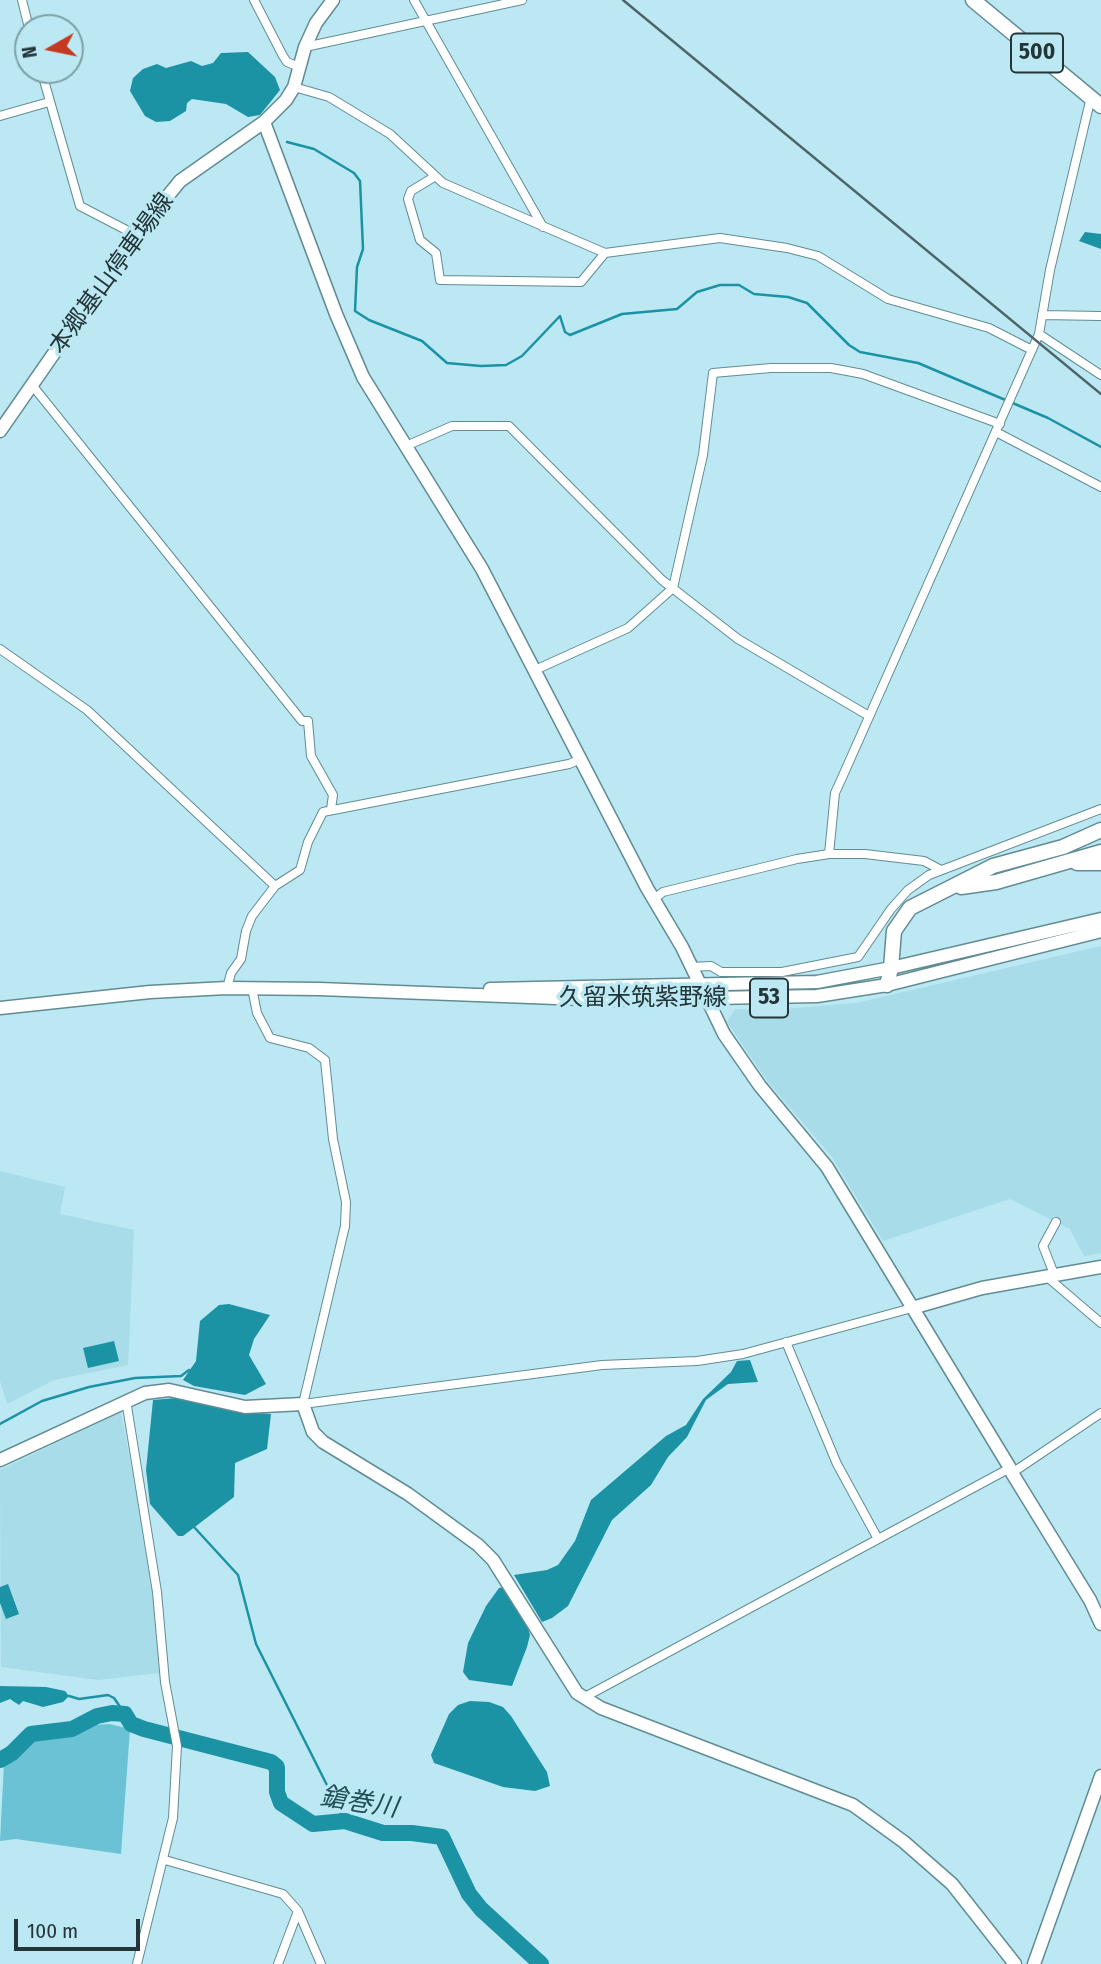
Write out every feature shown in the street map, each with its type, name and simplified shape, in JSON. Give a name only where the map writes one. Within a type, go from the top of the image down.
[{"type":"highway","name":"500","points":[[973,0],[1096,101]]},
{"type":"highway","points":[[887,985],[894,931],[898,922],[911,908],[993,866],[1063,847],[1101,830]]},
{"type":"highway","points":[[1063,847],[1101,843]]},
{"type":"highway","points":[[949,889],[996,882],[1101,852]]},
{"type":"highway","points":[[1068,862],[1101,863]]},
{"type":"street","points":[[254,0],[287,62],[299,66]]},
{"type":"street","name":"本郷基山停車場線","points":[[0,431],[136,235],[180,181],[264,122],[294,87],[305,47],[316,23],[333,0]]},
{"type":"street","points":[[414,0],[543,227]]},
{"type":"street","points":[[305,47],[522,0]]},
{"type":"street","points":[[44,84],[80,206],[136,235]]},
{"type":"street","points":[[294,87],[329,97],[390,134],[434,177],[605,253],[720,238],[787,247],[818,257],[888,299],[989,328],[1032,350]]},
{"type":"street","points":[[829,854],[835,793],[1039,334],[1096,101]]},
{"type":"street","points":[[0,116],[49,102]]},
{"type":"street","points":[[264,122],[363,377],[482,569],[706,1000],[744,1065],[827,1167],[1090,1600],[1101,1624]]},
{"type":"street","points":[[434,177],[411,191],[408,199],[420,240],[436,253],[440,280],[581,282],[605,253]]},
{"type":"street","points":[[1042,315],[1101,316]]},
{"type":"street","points":[[1039,334],[1101,375]]},
{"type":"street","points":[[535,670],[628,628],[673,588],[703,455],[713,373],[771,368],[831,368],[863,374],[998,428],[1101,487]]},
{"type":"street","points":[[32,385],[302,721],[308,721],[311,756],[333,795],[331,809]]},
{"type":"street","points":[[406,446],[452,426],[509,426],[673,588],[738,639],[869,716]]},
{"type":"street","points":[[0,649],[88,710],[275,886]]},
{"type":"street","points":[[227,988],[231,973],[241,959],[252,916],[275,886],[300,870],[319,816],[331,809],[569,764],[580,759]]},
{"type":"street","points":[[691,967],[710,966],[721,972],[782,972],[858,957],[881,920],[908,890],[941,870],[1101,809]]},
{"type":"street","points":[[654,899],[663,892],[797,859],[829,854],[865,854],[924,861],[941,870]]},
{"type":"street","name":"久留米筑紫野線","points":[[430,995],[541,987],[817,982],[891,968],[1101,919]]},
{"type":"street","name":"久留米筑紫野線","points":[[0,1008],[150,992],[227,988],[706,1000],[817,996],[887,985],[1101,931]]},
{"type":"street","points":[[252,988],[257,1013],[270,1038],[309,1048],[325,1060],[333,1139],[346,1202],[345,1226],[303,1404],[313,1432],[323,1442],[408,1494],[478,1545],[493,1560],[568,1682],[583,1698],[629,1719],[853,1805],[904,1842],[952,1884],[1015,1964]]},
{"type":"street","points":[[1056,1222],[1043,1247],[1050,1275],[1101,1323]]},
{"type":"street","points":[[0,1460],[145,1393],[169,1390],[245,1407],[303,1404],[602,1365],[697,1361],[743,1354],[982,1288],[1101,1266]]},
{"type":"street","points":[[786,1342],[837,1464],[878,1539]]},
{"type":"street","points":[[126,1400],[157,1592],[165,1682],[177,1746],[176,1792],[165,1860],[137,1964]]},
{"type":"street","points":[[583,1698],[1011,1470],[1101,1413]]},
{"type":"street","points":[[1034,1964],[1101,1776]]},
{"type":"street","points":[[165,1860],[283,1894],[298,1910],[321,1964]]},
{"type":"street","points":[[278,1964],[298,1910]]},
{"type":"shaded area","points":[[248,52],[275,77],[280,90],[260,115],[248,117],[226,104],[192,99],[187,103],[186,111],[170,121],[156,122],[145,116],[130,91],[133,78],[143,69],[157,64],[166,68],[191,61],[202,66],[213,63],[221,53]]},
{"type":"shaded area","points":[[1085,232],[1101,234],[1101,249],[1079,241]]},
{"type":"shaded area","points":[[1101,946],[1101,1253],[1084,1256],[1070,1229],[1010,1199],[883,1241],[832,1157],[768,1082],[727,1022],[735,1009],[773,1010],[856,1003]]},
{"type":"shaded area","points":[[0,1171],[65,1187],[60,1214],[134,1230],[128,1365],[54,1380],[7,1404],[0,1381]]},
{"type":"shaded area","points":[[229,1304],[270,1315],[254,1339],[249,1355],[266,1384],[245,1395],[194,1386],[183,1380],[196,1361],[200,1321],[219,1305]]},
{"type":"shaded area","points":[[114,1341],[119,1361],[88,1368],[83,1348]]},
{"type":"shaded area","points":[[750,1360],[758,1382],[728,1384],[706,1400],[687,1437],[668,1457],[651,1485],[612,1520],[568,1606],[542,1622],[514,1575],[547,1570],[558,1565],[575,1541],[591,1500],[666,1436],[686,1425],[703,1399],[731,1372],[737,1361]]},
{"type":"shaded area","points":[[176,1398],[231,1411],[271,1414],[267,1449],[235,1463],[234,1497],[183,1536],[178,1536],[150,1504],[146,1470],[153,1400]]},
{"type":"shaded area","points":[[121,1412],[152,1577],[159,1673],[98,1680],[1,1667],[0,1470]]},
{"type":"shaded area","points":[[8,1584],[19,1614],[6,1619],[0,1603],[0,1587]]},
{"type":"shaded area","points":[[504,1587],[527,1625],[530,1635],[527,1647],[512,1686],[469,1680],[463,1672],[468,1643],[486,1606],[499,1588]]},
{"type":"shaded area","points":[[0,1686],[46,1687],[65,1691],[69,1696],[63,1702],[43,1707],[23,1701],[19,1705],[10,1699],[0,1703]]},
{"type":"shaded area","points":[[470,1701],[489,1702],[503,1707],[547,1772],[550,1786],[535,1791],[503,1787],[434,1763],[431,1755],[449,1714],[458,1705]]},
{"type":"shaded area","points":[[110,1724],[130,1729],[121,1854],[16,1839],[0,1841],[4,1764],[26,1742],[36,1738],[57,1737],[92,1725]]},
{"type":"waterway","points":[[287,142],[314,149],[354,173],[360,181],[363,249],[357,267],[355,311],[369,320],[422,341],[447,363],[506,365],[522,356],[560,316],[565,332],[570,335],[622,314],[677,309],[697,292],[720,285],[739,285],[754,294],[788,297],[807,303],[849,345],[860,352],[918,363],[1048,418],[1101,447]]},
{"type":"waterway","points":[[0,1424],[42,1401],[89,1387],[135,1378],[181,1376],[189,1370]]},
{"type":"waterway","points":[[194,1527],[238,1575],[256,1644],[345,1821]]},
{"type":"waterway","points":[[69,1696],[79,1699],[108,1695],[114,1698],[125,1714]]},
{"type":"waterway","name":"鎗巻川","points":[[0,1760],[12,1753],[31,1734],[72,1729],[97,1716],[112,1713],[125,1714],[131,1724],[144,1729],[271,1762],[277,1767],[277,1792],[281,1803],[313,1824],[345,1821],[383,1833],[442,1837],[469,1894],[481,1909],[541,1964]]},
{"type":"railway","points":[[623,0],[1101,394]]}]
